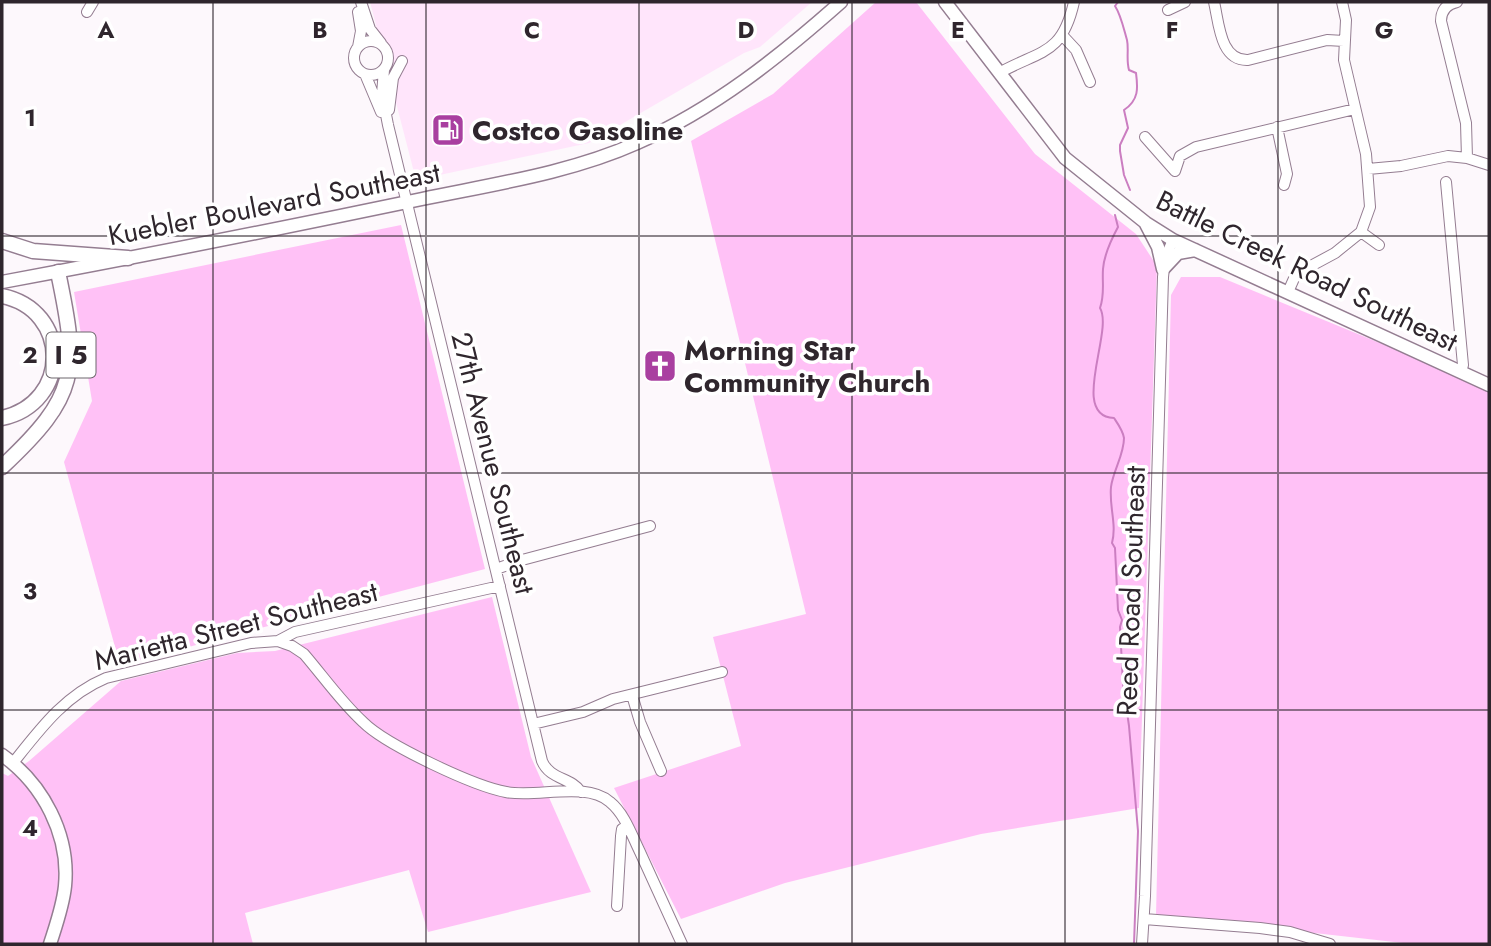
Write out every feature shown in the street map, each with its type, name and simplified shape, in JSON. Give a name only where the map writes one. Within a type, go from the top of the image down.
[{"type":"highway","points":[[2,241],[33,251],[128,258]]},
{"type":"highway","name":"I 5","points":[[2,467],[50,417],[68,380],[71,362],[70,339],[58,272]]},
{"type":"highway","points":[[2,296],[24,304],[35,312],[44,322],[54,350],[54,365],[43,392],[25,410],[2,418]]},
{"type":"main road","name":"Kuebler Boulevard Southeast","points":[[2,282],[550,172],[637,143],[711,104],[786,50],[841,2]]},
{"type":"main road","name":"Battle Creek Road Southeast","points":[[945,2],[1065,158],[1146,223],[1173,240],[1489,386]]},
{"type":"main road","points":[[1146,223],[1158,247],[1163,269]]},
{"type":"main road","points":[[1163,269],[1178,253],[1196,250]]},
{"type":"main road","points":[[7,759],[42,797],[54,821],[63,849],[65,885],[60,914],[50,944]]},
{"type":"street","points":[[87,12],[93,2]]},
{"type":"street","points":[[355,2],[361,31],[355,62],[365,74],[375,75],[384,70],[389,57],[370,29],[361,2]]},
{"type":"street","points":[[999,73],[1040,55],[1063,36],[1074,2]]},
{"type":"street","points":[[1168,10],[1185,2]]},
{"type":"street","points":[[1214,2],[1224,44],[1233,57],[1248,60],[1327,40],[1344,41]]},
{"type":"street","points":[[1288,292],[1296,274],[1335,253],[1361,232],[1370,207],[1365,145],[1346,70],[1346,20],[1342,2]]},
{"type":"street","points":[[1457,2],[1446,6],[1441,21],[1466,123],[1468,158]]},
{"type":"street","points":[[1063,36],[1076,50],[1090,82]]},
{"type":"street","points":[[358,47],[368,41],[381,44]]},
{"type":"street","points":[[388,125],[391,86],[402,61]]},
{"type":"street","name":"27th Avenue Southeast","points":[[384,70],[382,93],[388,125],[545,768],[578,787],[581,792]]},
{"type":"street","name":"27th Avenue Southeast","points":[[365,74],[388,125]]},
{"type":"street","points":[[1145,137],[1175,171],[1180,156],[1196,147],[1355,108]]},
{"type":"street","points":[[1277,127],[1287,173],[1284,185]]},
{"type":"street","points":[[1368,169],[1401,166],[1448,156],[1468,158],[1489,165]]},
{"type":"street","points":[[1446,183],[1463,365],[1461,372]]},
{"type":"street","points":[[1361,232],[1379,245]]},
{"type":"street","name":"Reed Road Southeast","points":[[1142,944],[1163,269],[1173,240]]},
{"type":"street","points":[[496,569],[650,526]]},
{"type":"street","name":"Marietta Street Southeast","points":[[7,759],[65,702],[97,682],[251,643],[278,641],[295,632],[500,586]]},
{"type":"street","points":[[278,641],[304,654],[357,717],[386,740],[496,790],[524,794],[581,792],[598,794],[610,801],[627,826],[682,944]]},
{"type":"street","points":[[533,724],[583,712],[613,699],[722,672]]},
{"type":"street","points":[[632,695],[640,722],[661,771]]},
{"type":"street","points":[[617,906],[621,836],[622,830],[627,826]]},
{"type":"street","points":[[1144,919],[1290,932],[1314,942],[1330,944]]},
{"type":"shaded area","points":[[370,2],[812,2],[760,47],[744,53],[589,143],[416,180]]},
{"type":"shaded area","points":[[876,2],[916,2],[1035,154],[1136,234],[1157,266],[1139,808],[981,834],[785,883],[681,919],[614,788],[741,746],[713,637],[806,614],[691,141],[773,94]]},
{"type":"shaded area","points":[[401,225],[485,569],[120,665],[64,462],[92,401],[74,292]]},
{"type":"shaded area","points":[[1181,277],[1220,277],[1489,388],[1489,944],[1412,944],[1156,915],[1171,295]]},
{"type":"shaded area","points":[[492,597],[531,757],[591,892],[428,932],[409,870],[245,913],[253,944],[2,943],[2,773],[8,776],[29,761],[121,681],[237,653],[275,651]]},
{"type":"waterway","points":[[1118,2],[1115,6],[1127,40],[1129,70],[1136,73],[1137,84],[1135,98],[1124,110],[1128,128],[1120,145],[1124,175],[1130,190]]},
{"type":"waterway","points":[[1115,215],[1118,227],[1104,264],[1100,308],[1103,319],[1102,335],[1093,388],[1095,403],[1101,414],[1114,418],[1124,438],[1111,494],[1114,529],[1112,543],[1115,548],[1118,610],[1122,620],[1120,627],[1123,684],[1138,831],[1134,944]]},
{"type":"place","name":"Costco Gasoline","points":[[448,130]]},
{"type":"place","name":"Morning Star Community Church","points":[[660,366]]}]
